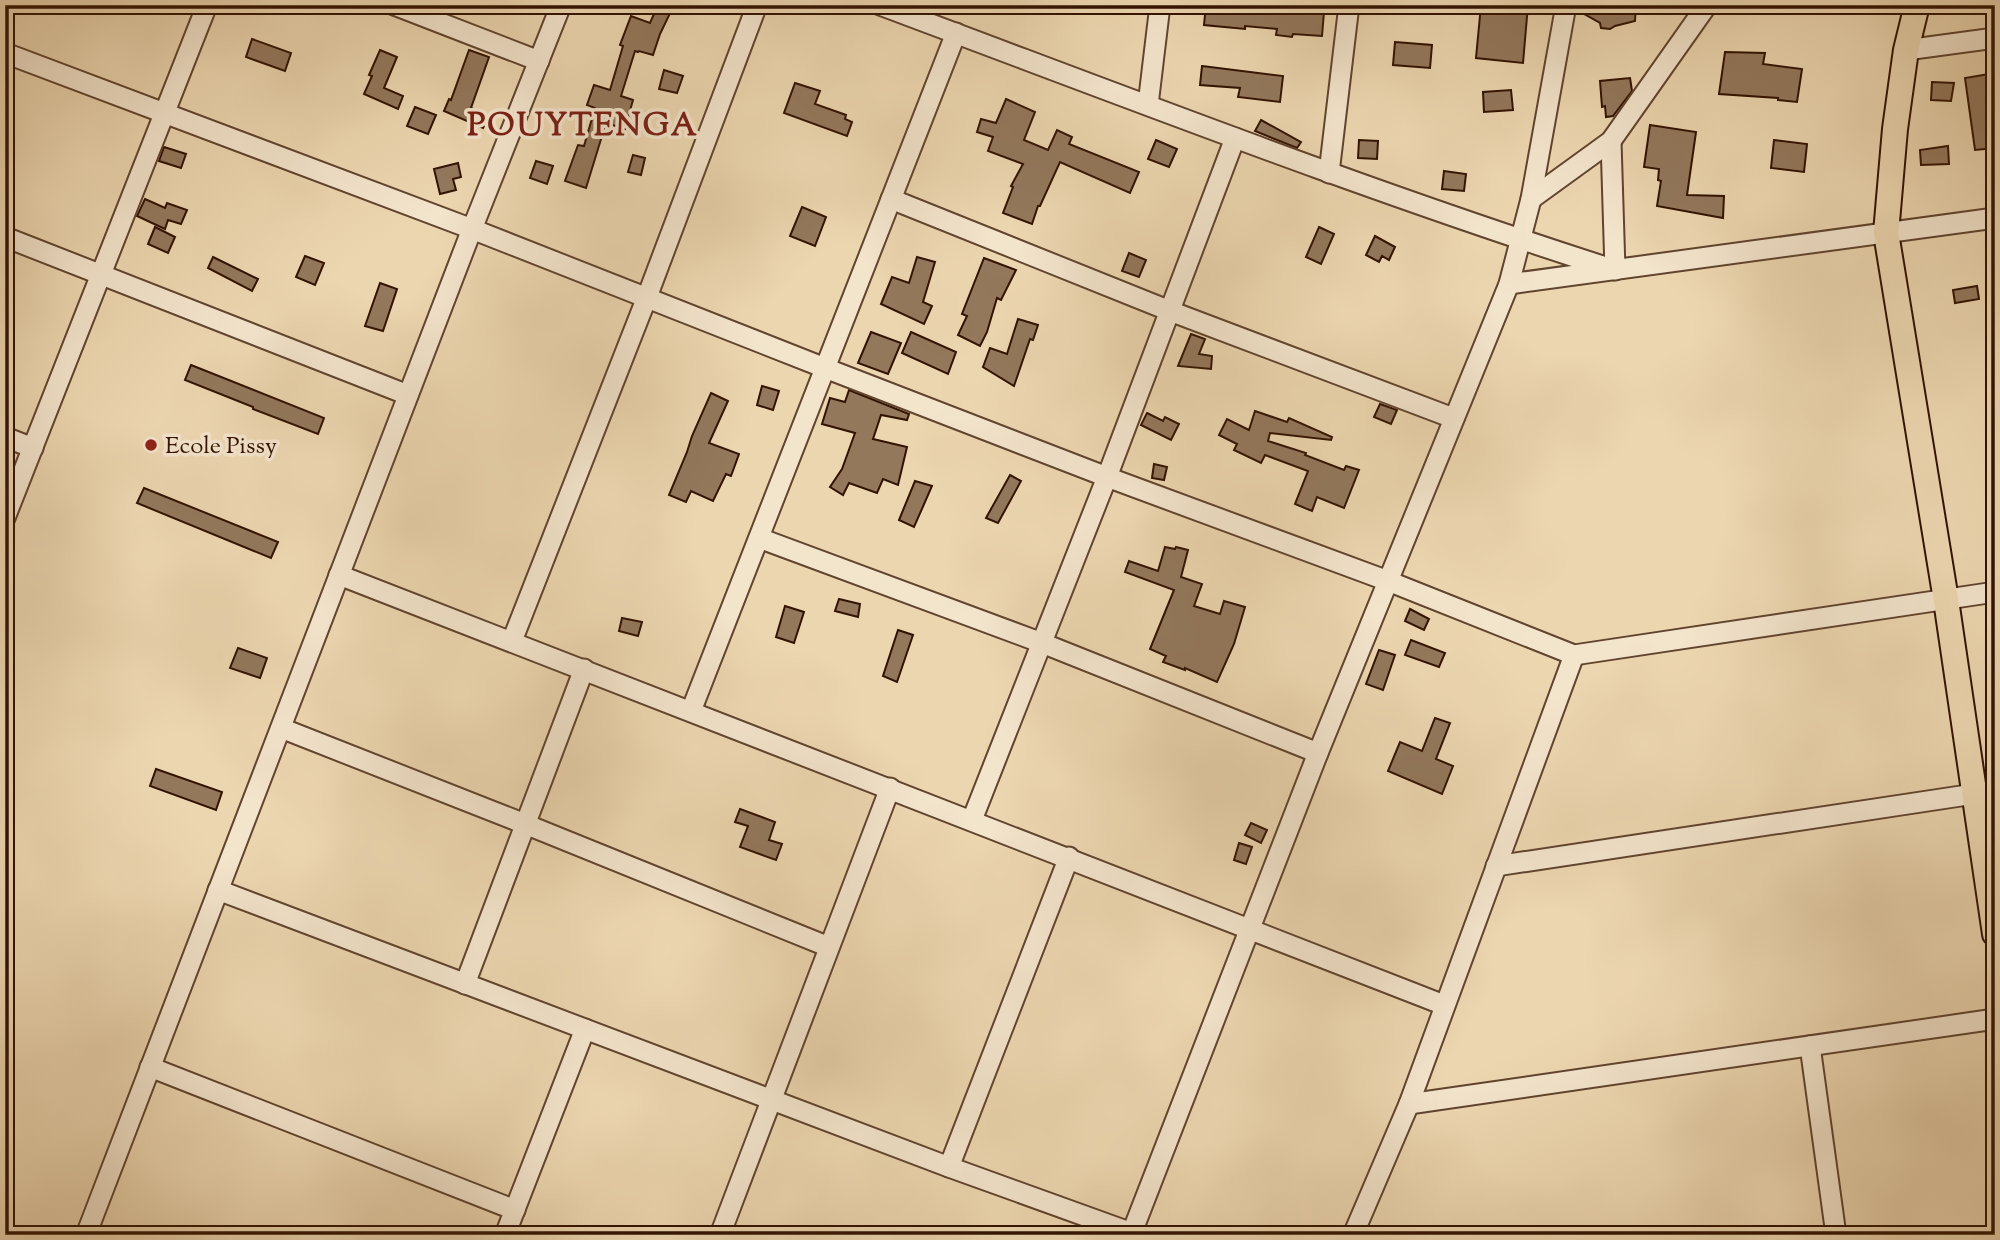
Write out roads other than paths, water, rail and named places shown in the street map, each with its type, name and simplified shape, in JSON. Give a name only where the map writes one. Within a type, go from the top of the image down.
[{"type":"main road","points":[[1917,5],[1906,50],[1895,129],[1886,233],[1946,600],[1995,934]]},
{"type":"street","points":[[5,519],[207,5]]},
{"type":"street","points":[[394,5],[539,61]]},
{"type":"street","points":[[86,1235],[472,229],[561,5]]},
{"type":"street","points":[[512,641],[647,297],[757,5]]},
{"type":"street","points":[[880,5],[1329,173],[1519,240],[1615,270]]},
{"type":"street","points":[[1147,105],[1160,5]]},
{"type":"street","points":[[1329,173],[1349,5]]},
{"type":"street","points":[[218,890],[1131,1234],[1318,753],[1508,284],[1531,199],[1566,5]]},
{"type":"street","points":[[1531,199],[1611,141],[1707,5]]},
{"type":"street","points":[[691,711],[956,33]]},
{"type":"street","points":[[1906,50],[1995,38]]},
{"type":"street","points":[[5,53],[472,229],[1107,477],[1388,581],[1574,656],[1995,592]]},
{"type":"street","points":[[972,820],[1107,477],[1235,138]]},
{"type":"street","points":[[1611,141],[1615,270]]},
{"type":"street","points":[[891,199],[1170,311],[1454,418]]},
{"type":"street","points":[[1508,284],[1995,218]]},
{"type":"street","points":[[5,237],[408,396]]},
{"type":"street","points":[[5,437],[33,448]]},
{"type":"street","points":[[759,538],[1042,643],[1318,753]]},
{"type":"street","points":[[339,575],[1444,1005]]},
{"type":"street","points":[[1353,1235],[1409,1104],[1574,656]]},
{"type":"street","points":[[464,984],[584,669]]},
{"type":"street","points":[[281,729],[829,947]]},
{"type":"street","points":[[720,1235],[890,788]]},
{"type":"street","points":[[1496,866],[1974,794]]},
{"type":"street","points":[[949,1167],[1069,858]]},
{"type":"street","points":[[1409,1104],[1995,1018]]},
{"type":"street","points":[[505,1235],[585,1030]]},
{"type":"street","points":[[1810,1046],[1836,1235]]},
{"type":"street","points":[[150,1067],[515,1210]]},
{"type":"place","name":"Ecole Pissy","points":[[151,445]]},
{"type":"district","name":"POUYTENGA","points":[[583,124]]}]
